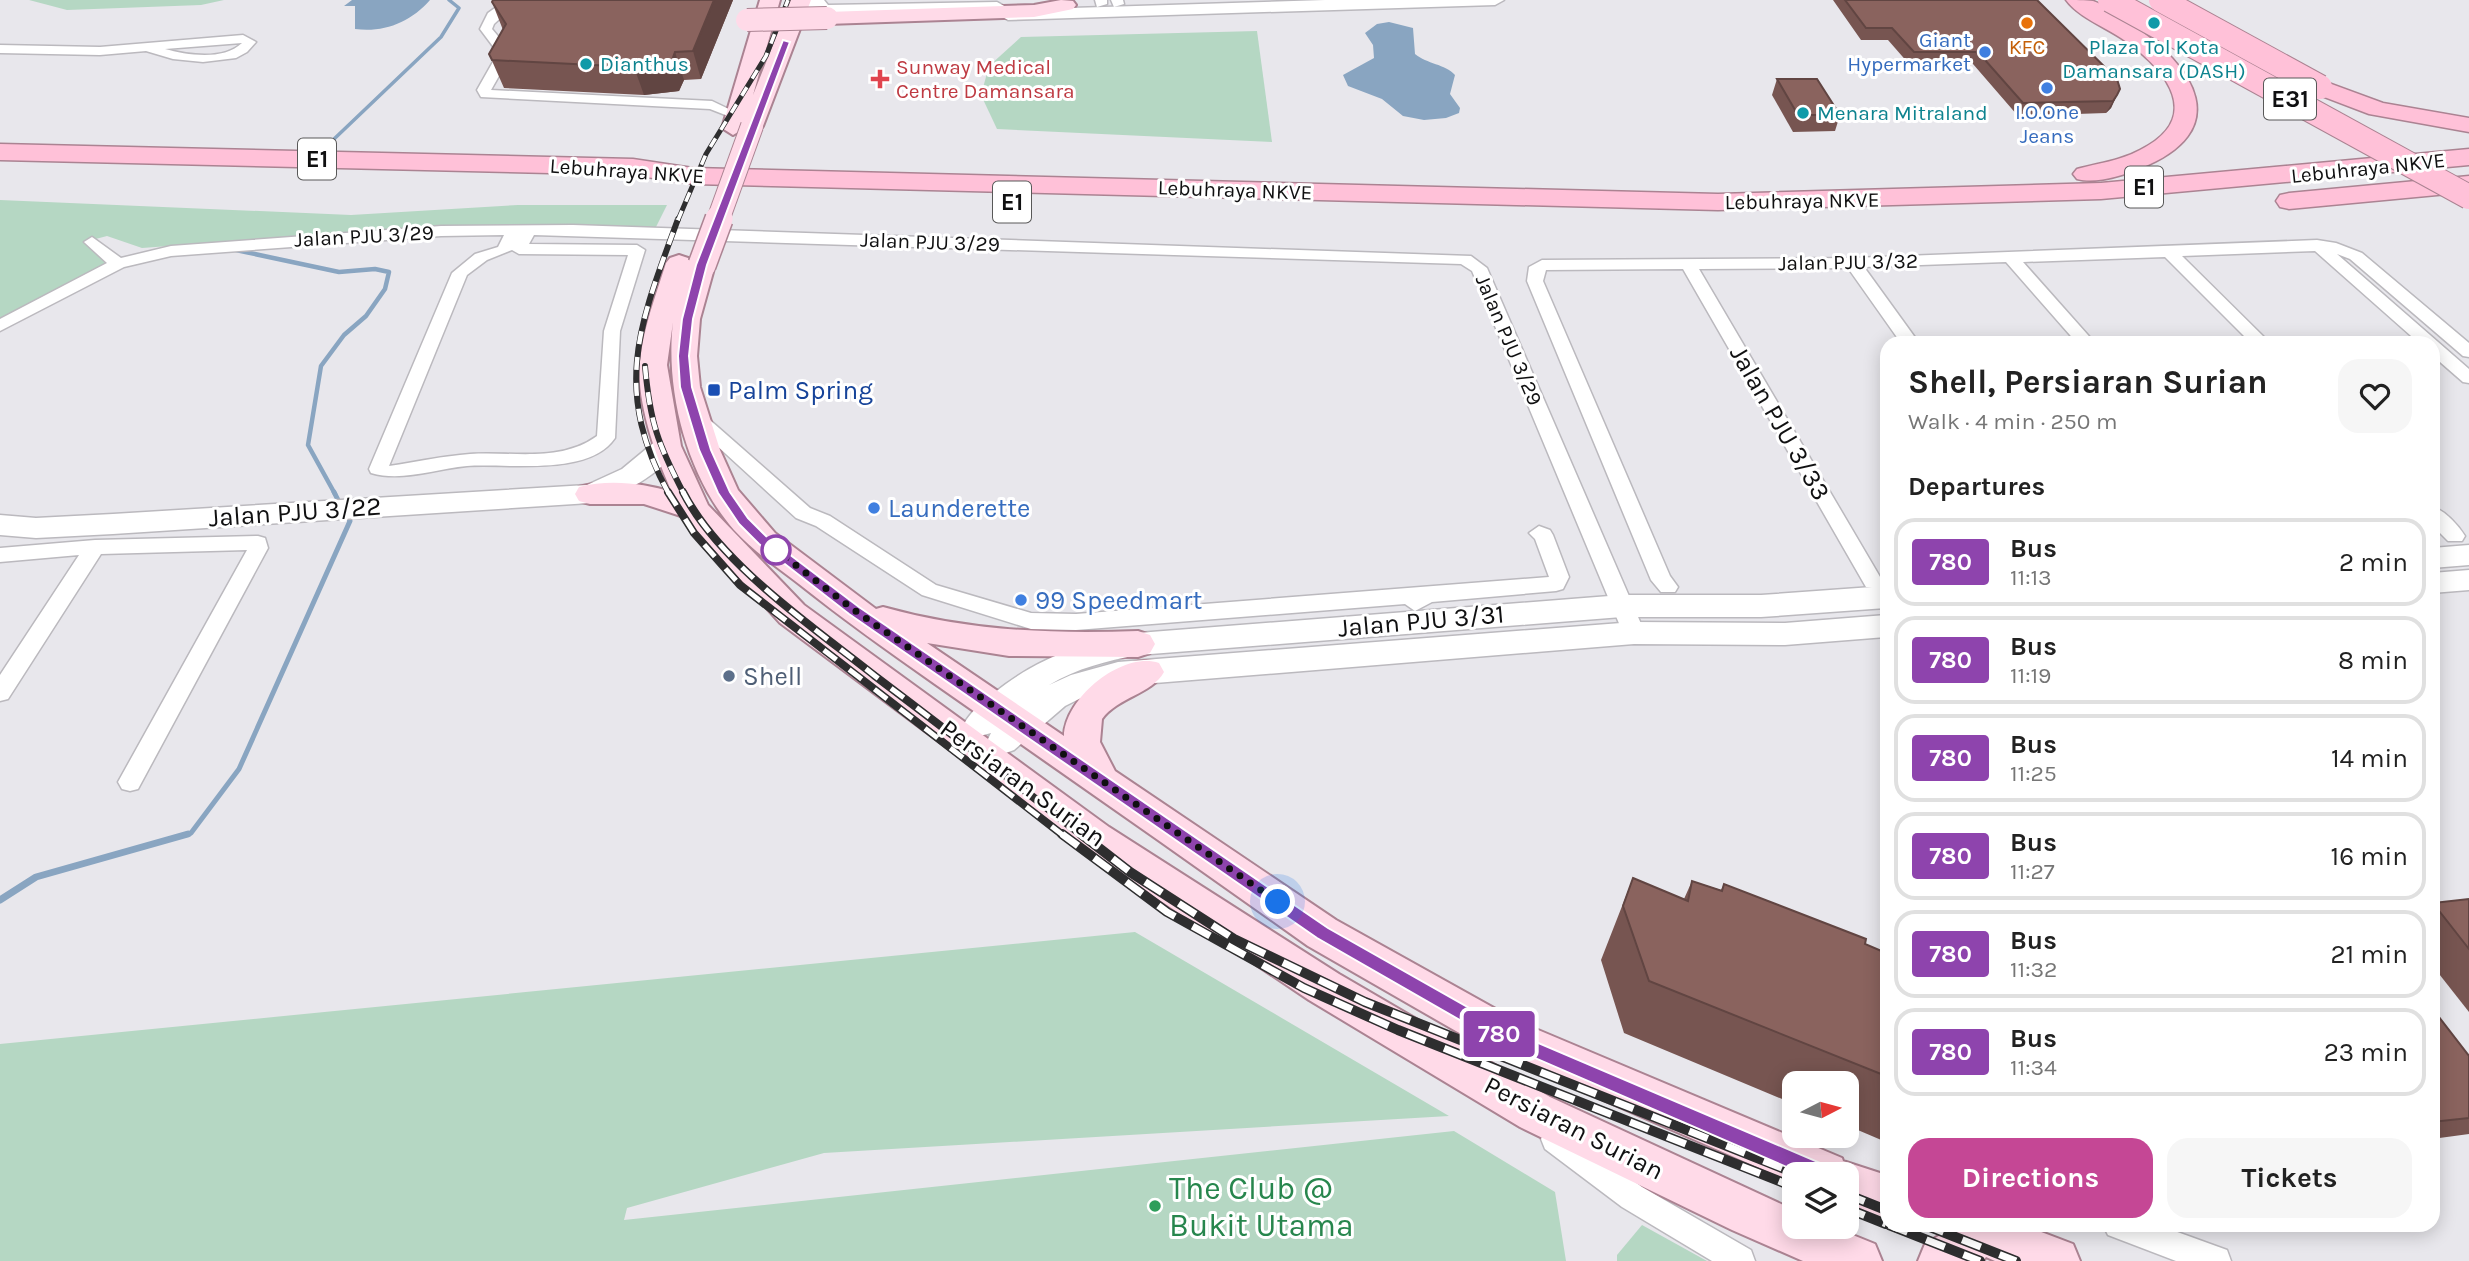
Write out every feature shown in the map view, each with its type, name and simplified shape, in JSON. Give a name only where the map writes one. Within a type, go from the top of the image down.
[{"type":"highway","points":[[1817,201],[1875,189],[2090,173],[2126,165],[2162,149],[2180,132],[2187,116],[2187,99],[2180,83],[2153,52],[2077,0]]},
{"type":"highway","points":[[2093,0],[2352,136],[2469,192]]},
{"type":"highway","points":[[2112,0],[2352,136],[2469,209]]},
{"type":"highway","name":"E31","points":[[2112,0],[2469,197]]},
{"type":"highway","points":[[2145,0],[2246,55],[2333,94],[2378,109],[2469,125]]},
{"type":"highway","name":"E31","points":[[2161,0],[2469,171]]},
{"type":"highway","name":"Lebuhraya NKVE","points":[[0,152],[633,167],[693,176],[1586,201],[1817,201],[2101,191],[2254,180],[2469,157]]},
{"type":"highway","name":"Lebuhraya NKVE","points":[[0,172],[1591,220],[1989,216],[2280,202],[2469,184]]},
{"type":"main road","name":"Persiaran Surian","points":[[770,0],[737,122],[690,264],[657,329],[653,365],[668,452],[695,510],[792,614],[1086,830],[1324,987],[1535,1112],[1736,1208],[1858,1261]]},
{"type":"main road","name":"Persiaran Surian","points":[[737,122],[786,42],[801,0]]},
{"type":"main road","points":[[737,122],[723,90],[747,20],[1034,11],[1066,5]]},
{"type":"main road","name":"Persiaran Surian","points":[[690,264],[683,356],[686,387],[705,450],[724,493],[744,521],[764,541],[1000,725],[1102,781],[1322,933],[1504,1037],[1798,1162]]},
{"type":"main road","points":[[668,452],[693,473],[731,529],[772,568],[1000,725],[1115,824],[1138,863]]},
{"type":"main road","points":[[590,494],[645,494],[695,510]]},
{"type":"main road","points":[[854,610],[923,632],[988,642],[1142,658]]},
{"type":"main road","points":[[1102,781],[1082,744],[1082,722],[1093,704],[1142,658]]},
{"type":"main road","points":[[1859,1188],[1880,1196]]},
{"type":"main road","points":[[1941,1261],[1964,1247],[1975,1235],[2056,1261]]},
{"type":"street","points":[[513,0],[493,14],[487,23],[486,29],[505,53],[484,90],[486,94],[712,105],[737,122]]},
{"type":"street","points":[[815,0],[815,6],[832,15],[1495,0]]},
{"type":"street","points":[[786,42],[809,25],[832,15],[878,10],[1265,0]]},
{"type":"street","points":[[0,50],[150,48],[243,38],[250,43],[241,53],[224,58],[166,55],[150,48]]},
{"type":"street","name":"Jalan PJU 3/29","points":[[0,326],[118,264],[171,251],[236,244],[441,231],[521,231],[1465,259],[1479,268],[1628,619]]},
{"type":"street","points":[[521,231],[519,249],[637,250],[612,331],[606,438],[598,447],[570,457],[468,460],[389,472],[379,469],[460,273],[481,257],[504,250],[521,231]]},
{"type":"street","points":[[92,242],[118,264]]},
{"type":"street","points":[[2317,245],[2421,336]]},
{"type":"street","name":"Jalan PJU 3/32","points":[[1668,587],[1661,580],[1534,275],[1542,265],[1853,263],[2171,254],[2317,245],[2340,248],[2356,256],[2469,352]]},
{"type":"street","points":[[2171,254],[2254,336]]},
{"type":"street","points":[[2012,258],[2080,336]]},
{"type":"street","points":[[1853,263],[1905,336]]},
{"type":"street","name":"Jalan PJU 3/33","points":[[1688,264],[1880,590]]},
{"type":"street","points":[[2440,353],[2469,378]]},
{"type":"street","points":[[694,414],[803,513],[823,521],[929,590],[1031,621],[1076,622],[1556,584],[1559,577],[1543,535],[1539,533]]},
{"type":"street","name":"Jalan PJU 3/22","points":[[0,525],[49,527],[590,494],[634,476],[668,452]]},
{"type":"street","points":[[2440,522],[2462,545],[2440,555]]},
{"type":"street","points":[[0,555],[95,547],[258,542],[258,548],[130,782]]},
{"type":"street","points":[[0,693],[95,547]]},
{"type":"street","points":[[2440,582],[2469,580]]},
{"type":"street","name":"Jalan PJU 3/31","points":[[1142,658],[1628,619],[1761,606],[1880,590]]},
{"type":"street","points":[[1399,623],[1404,611],[1427,595]]},
{"type":"street","name":"Jalan PJU 3/31","points":[[1000,725],[1070,687],[1118,674],[1142,658],[1399,623],[1628,619],[1785,634],[1880,626]]},
{"type":"street","points":[[1535,1112],[1551,1136],[1632,1197],[1741,1261]]},
{"type":"street","points":[[2138,1232],[2216,1261]]},
{"type":"green space","points":[[29,0],[224,0],[201,5],[67,10]]},
{"type":"green space","points":[[1257,31],[1272,142],[997,129],[981,95],[989,66],[1021,37]]},
{"type":"green space","points":[[0,200],[351,215],[518,205],[667,205],[655,229],[447,225],[142,248],[107,236],[88,241],[106,264],[0,320]]},
{"type":"green space","points":[[1135,932],[1449,1116],[824,1153],[627,1208],[624,1220],[1454,1131],[1555,1192],[1566,1261],[0,1261],[0,1044]]},
{"type":"green space","points":[[1642,1225],[1707,1261],[1617,1261],[1617,1255]]},
{"type":"water","points":[[352,0],[430,0],[406,20],[366,30],[355,29],[355,6],[344,6]]},
{"type":"water","points":[[1389,22],[1413,28],[1415,54],[1455,75],[1450,94],[1460,108],[1459,113],[1446,118],[1424,120],[1403,116],[1382,99],[1348,86],[1343,75],[1374,58],[1373,45],[1365,33],[1377,24]]},
{"type":"building","points":[[493,0],[714,0],[693,51],[675,52],[671,63],[634,67],[492,60],[489,54],[506,24]]},
{"type":"building","name":"Giant Hypermarket","points":[[1845,0],[2037,0],[2117,79],[2120,89],[2113,101],[2023,103],[1978,52],[1914,52],[1892,28],[1866,28]]},
{"type":"building","points":[[1777,79],[1817,79],[1840,115],[1798,115]]},
{"type":"building","points":[[1633,878],[1688,901],[1692,881],[1722,891],[1724,884],[1866,939],[1865,944],[1880,950],[1880,1074],[1649,981],[1623,906]]},
{"type":"building","points":[[2469,899],[2469,949],[2440,912],[2440,902]]},
{"type":"building","points":[[2440,1018],[2469,1056],[2469,1118],[2440,1121]]},
{"type":"waterway","points":[[333,140],[441,37],[459,8],[449,0]]},
{"type":"waterway","points":[[236,250],[339,272],[375,269],[389,272],[385,289],[366,316],[344,335],[321,366],[308,445],[335,494]]},
{"type":"waterway","points":[[335,494],[341,506]]},
{"type":"waterway","points":[[182,836],[191,833],[239,769],[350,521],[346,515]]},
{"type":"waterway","points":[[182,836],[188,834]]},
{"type":"waterway","points":[[0,900],[36,877],[182,836]]},
{"type":"railway","points":[[678,220],[706,154],[766,56],[788,0]]},
{"type":"railway","points":[[668,492],[651,456],[641,421],[636,388],[643,324],[678,219]]},
{"type":"railway","points":[[645,366],[657,433],[683,492]]},
{"type":"railway","points":[[668,492],[694,533],[740,585],[1064,836]]},
{"type":"railway","points":[[683,492],[699,519],[720,544],[769,592],[1083,836]]},
{"type":"railway","points":[[1062,834],[1167,912],[1304,988],[1398,1030],[1782,1182]]},
{"type":"railway","points":[[1081,834],[1130,872],[1234,939],[1365,1002],[1782,1168]]},
{"type":"railway","points":[[1859,1199],[1880,1208]]},
{"type":"railway","points":[[1859,1213],[1880,1222]]},
{"type":"railway","points":[[1907,1232],[1980,1261]]},
{"type":"railway","points":[[1943,1232],[2016,1261]]},
{"type":"bus line","name":"780","points":[[786,42],[752,126],[702,265],[687,319],[683,356],[686,387],[705,450],[724,493],[744,521],[764,541],[854,610],[1322,933],[1504,1037],[1797,1162]]},
{"type":"place","name":"KFC","points":[[2027,23]]},
{"type":"place","name":"Plaza Tol Kota Damansara (DASH)","points":[[2154,23]]},
{"type":"place","name":"Giant Hypermarket","points":[[1985,52]]},
{"type":"place","name":"Dianthus","points":[[586,64]]},
{"type":"place","name":"Sunway Medical Centre Damansara","points":[[880,79]]},
{"type":"place","name":"I.O.One Jeans","points":[[2047,88]]},
{"type":"place","name":"Menara Mitraland","points":[[1803,113]]},
{"type":"place","name":"Palm Spring","points":[[714,390]]},
{"type":"place","name":"Launderette","points":[[874,508]]},
{"type":"place","name":"99 Speedmart","points":[[1021,600]]},
{"type":"place","name":"Shell","points":[[729,676]]},
{"type":"place","name":"The Club @ Bukit Utama","points":[[1155,1206]]},
{"type":"route","points":[[776,550],[854,610],[1278,902]]}]
